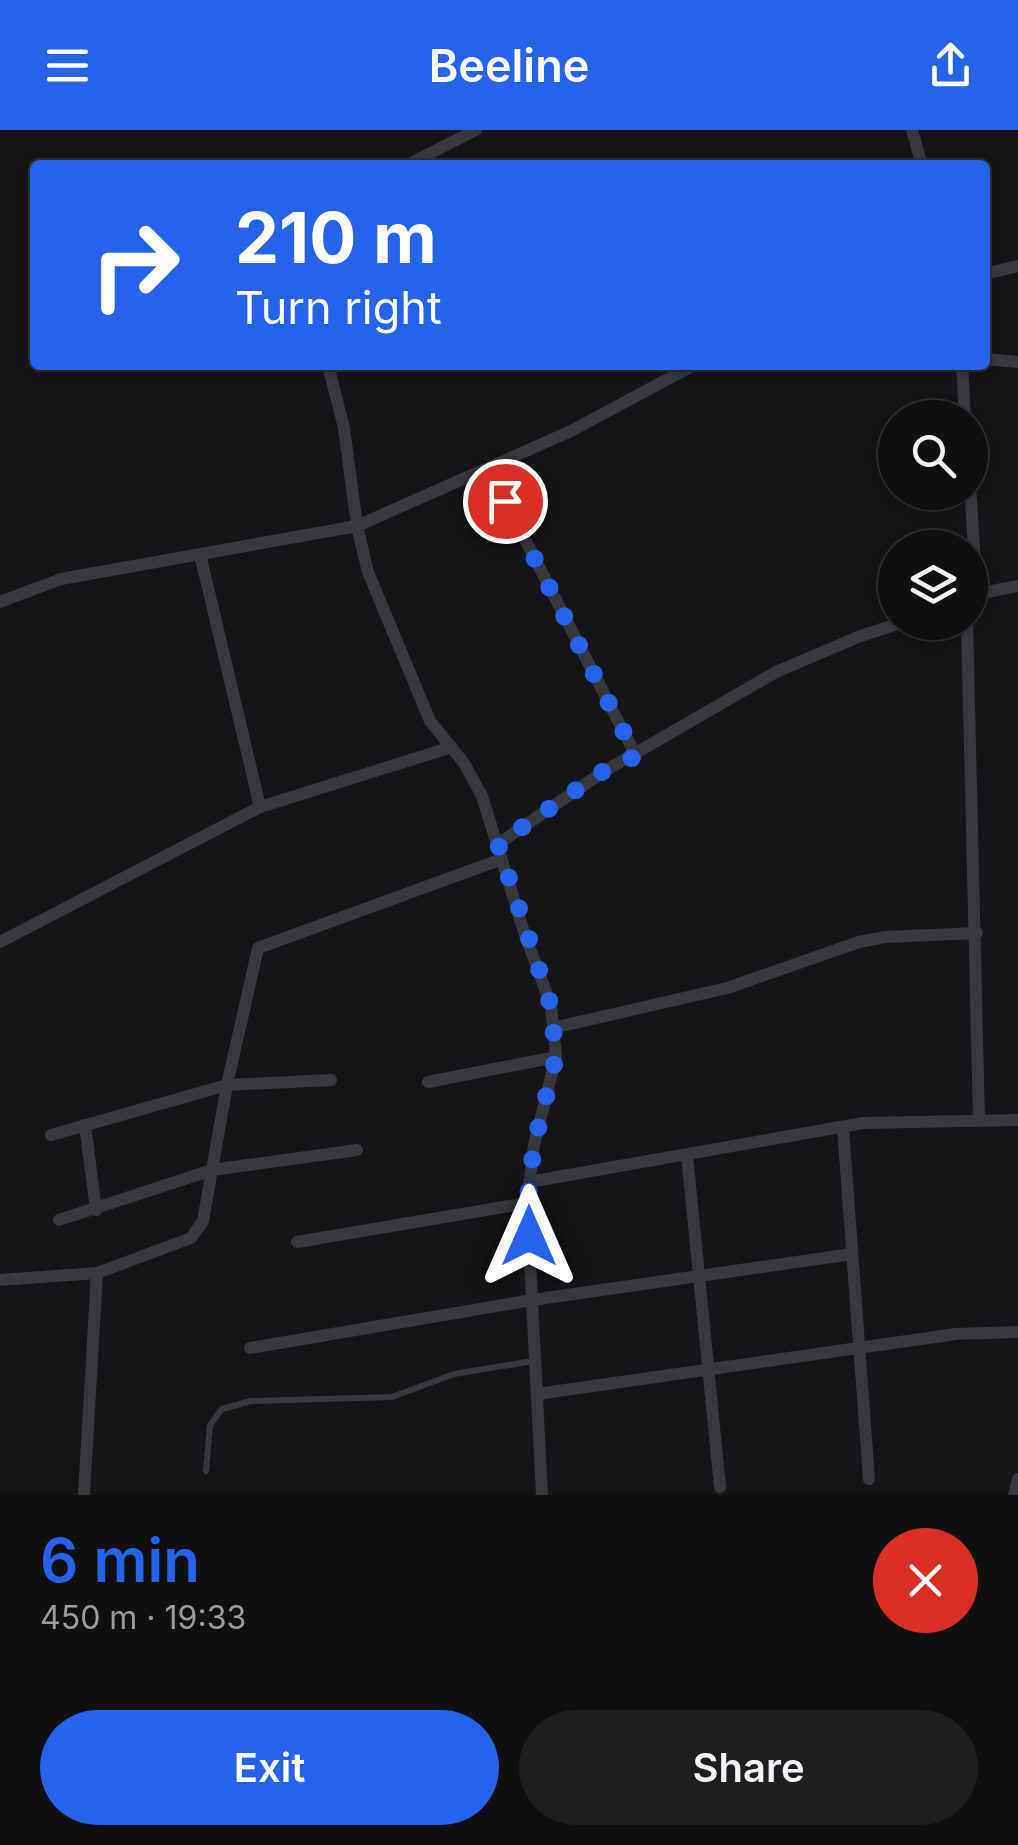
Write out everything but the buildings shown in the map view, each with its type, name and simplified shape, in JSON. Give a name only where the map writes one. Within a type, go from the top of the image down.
[{"type":"street","points":[[417,160],[476,130]]},
{"type":"street","points":[[912,130],[921,160]]},
{"type":"street","points":[[990,273],[1018,266]]},
{"type":"street","points":[[990,360],[1018,362]]},
{"type":"street","points":[[329,370],[350,461],[357,526],[368,572],[430,721],[482,796],[551,1006],[556,1057],[534,1145],[527,1204],[542,1495]]},
{"type":"street","points":[[0,602],[61,579],[357,526],[571,431],[685,370]]},
{"type":"street","points":[[962,370],[965,400]]},
{"type":"street","points":[[489,469],[636,756]]},
{"type":"street","points":[[200,554],[260,807]]},
{"type":"street","points":[[988,591],[1018,586]]},
{"type":"street","points":[[498,844],[602,772],[636,756],[776,672],[878,630]]},
{"type":"street","points":[[968,640],[979,1120]]},
{"type":"street","points":[[0,942],[260,807],[452,748]]},
{"type":"street","points":[[0,1280],[97,1273],[191,1238],[203,1221],[227,1085],[258,948],[502,859]]},
{"type":"street","points":[[553,1028],[727,988],[860,942],[885,937],[977,933]]},
{"type":"street","points":[[428,1082],[556,1057]]},
{"type":"street","points":[[51,1135],[227,1085],[331,1080]]},
{"type":"street","points":[[530,1182],[863,1124],[1018,1120]]},
{"type":"street","points":[[85,1125],[96,1210]]},
{"type":"street","points":[[843,1128],[869,1480]]},
{"type":"street","points":[[59,1220],[212,1170],[357,1150]]},
{"type":"street","points":[[687,1155],[702,1275],[720,1487]]},
{"type":"street","points":[[297,1242],[527,1204]]},
{"type":"street","points":[[250,1348],[532,1300],[852,1254]]},
{"type":"street","points":[[84,1495],[97,1273]]},
{"type":"street","points":[[536,1394],[956,1334],[1018,1332]]},
{"type":"street","points":[[1014,1495],[1018,1479]]},
{"type":"lane","points":[[206,1471],[210,1426],[222,1409],[251,1400],[392,1398],[454,1374],[535,1361]]},
{"type":"route","points":[[505,501],[636,756],[602,772],[498,844],[551,1006],[556,1057],[534,1145],[527,1204],[529,1236]]}]
